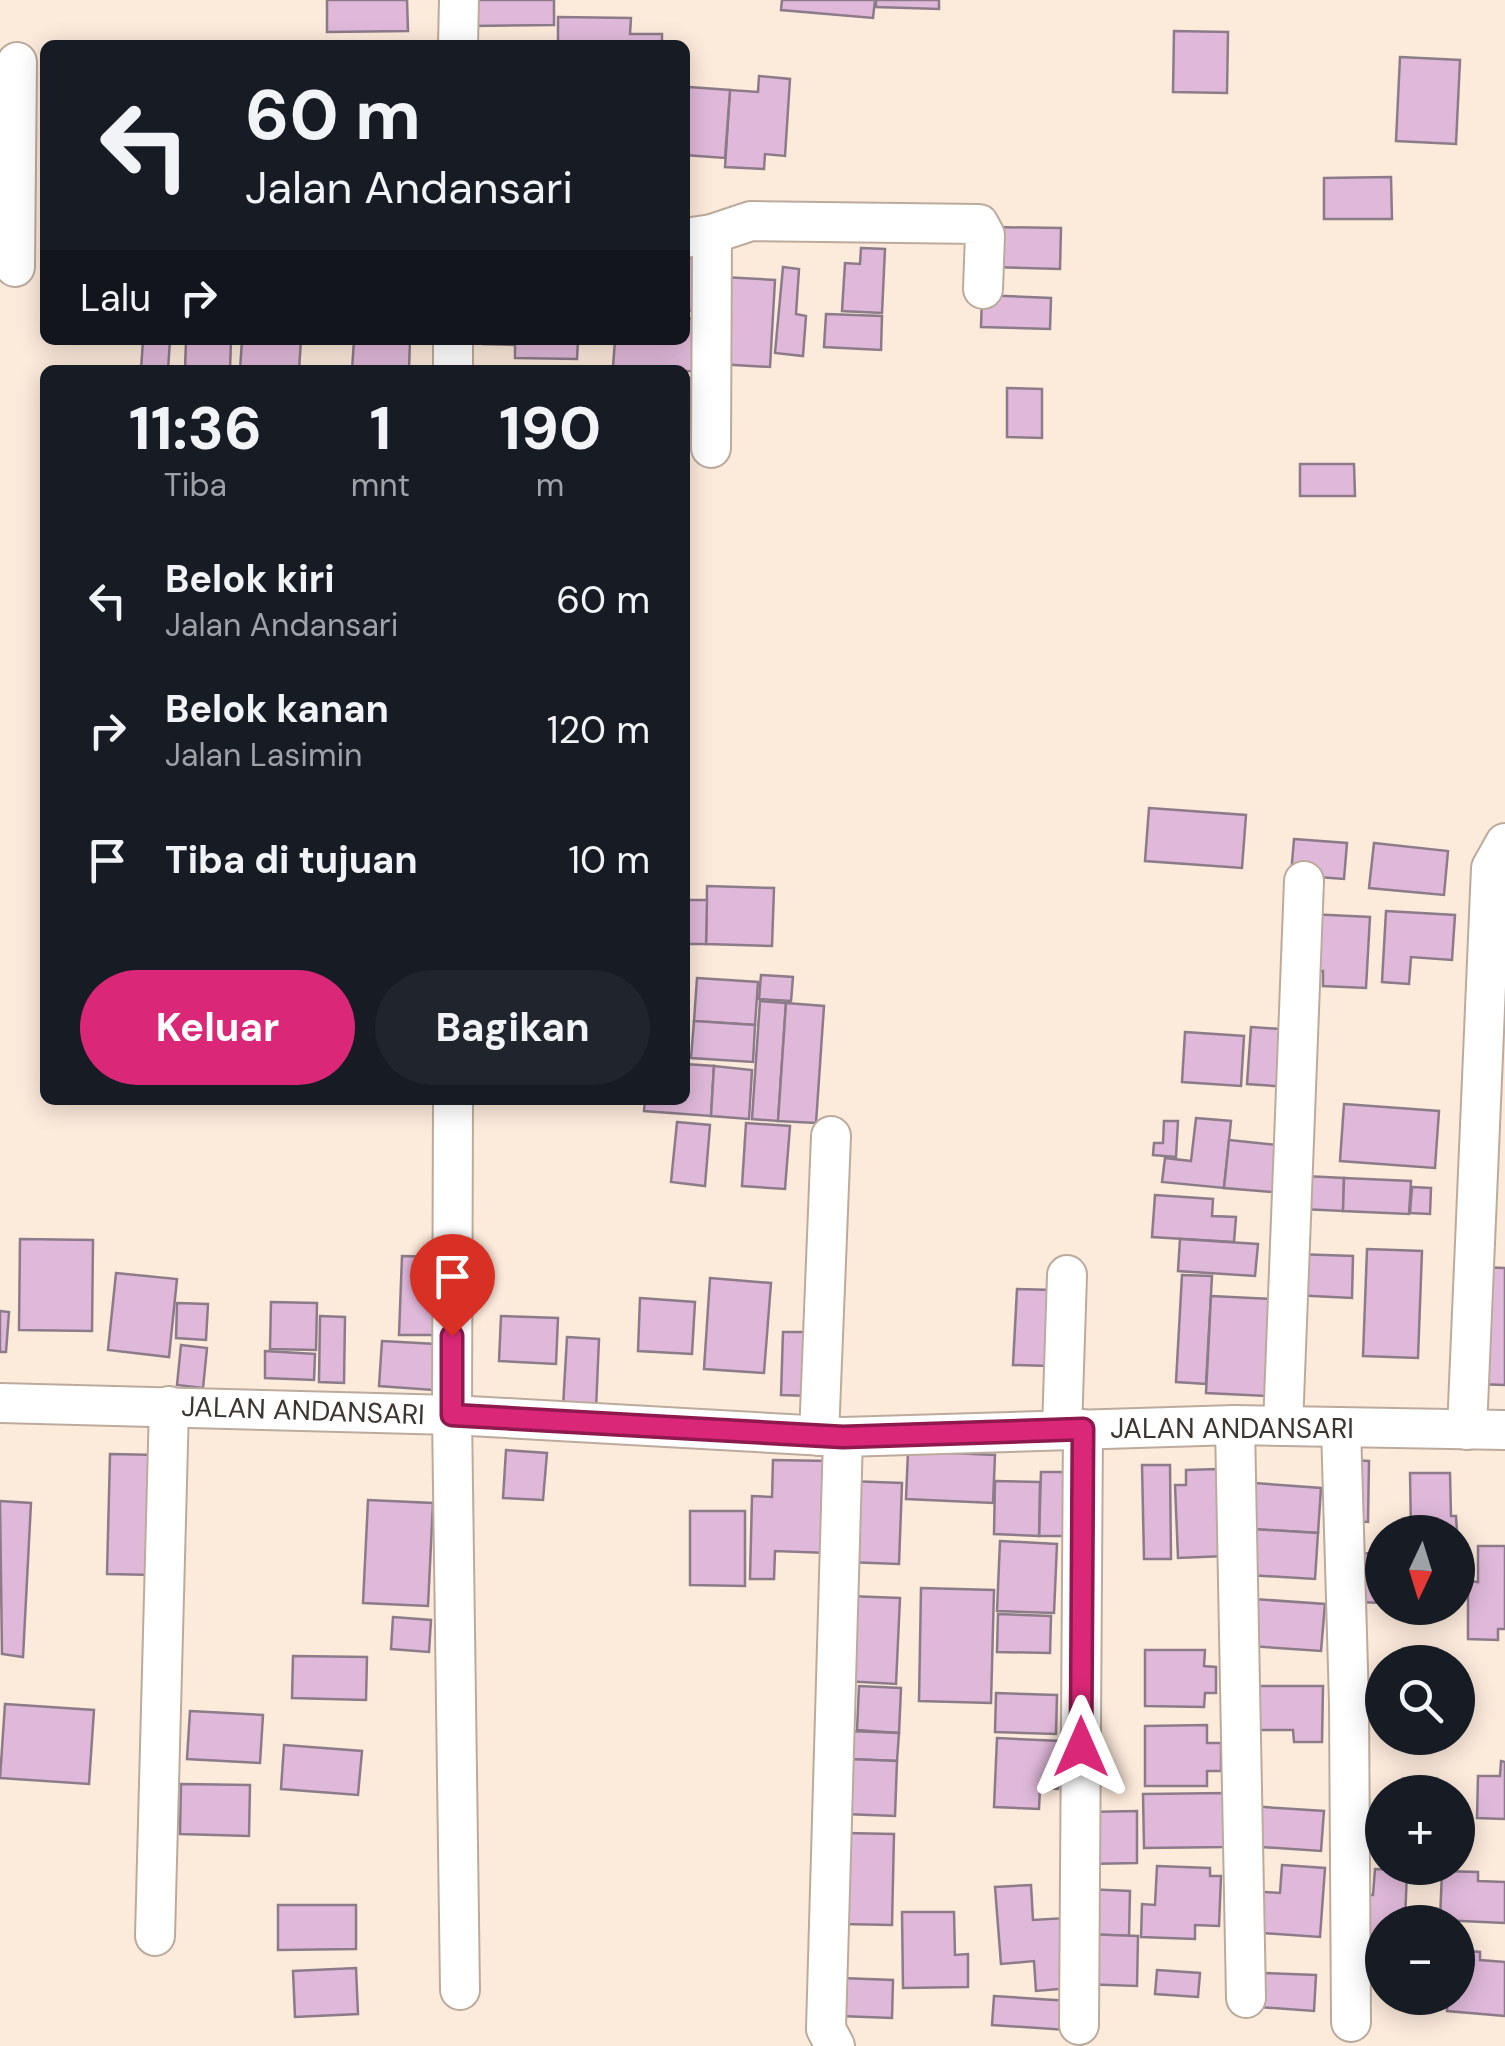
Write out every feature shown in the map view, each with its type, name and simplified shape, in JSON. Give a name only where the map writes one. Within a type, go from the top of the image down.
[{"type":"street","points":[[458,40],[459,0]]},
{"type":"street","points":[[18,62],[20,267]]},
{"type":"street","points":[[710,448],[698,236],[752,221],[979,224],[984,235],[983,289]]},
{"type":"street","points":[[1467,1430],[1491,868],[1505,843]]},
{"type":"street","points":[[1283,1426],[1304,881]]},
{"type":"street","points":[[454,1105],[452,1415],[460,1990]]},
{"type":"street","points":[[830,1136],[826,2029],[835,2046]]},
{"type":"street","points":[[1067,1275],[1080,2025]]},
{"type":"street","name":"JALAN ANDANSARI","points":[[0,1403],[452,1415],[831,1436],[1235,1425],[1505,1430]]},
{"type":"street","points":[[156,1936],[168,1406]]},
{"type":"street","points":[[1235,1425],[1246,1998]]},
{"type":"street","points":[[1342,1426],[1351,2022]]},
{"type":"building","points":[[327,0],[407,0],[408,31],[327,32]]},
{"type":"building","points":[[471,0],[554,0],[554,25],[472,26]]},
{"type":"building","points":[[782,0],[875,0],[873,18],[781,10]]},
{"type":"building","points":[[876,0],[939,0],[939,9],[876,7]]},
{"type":"building","points":[[558,17],[631,18],[630,34],[662,34],[662,40],[558,40]]},
{"type":"building","points":[[1174,31],[1228,32],[1227,93],[1173,92]]},
{"type":"building","points":[[1400,57],[1460,60],[1456,144],[1396,141]]},
{"type":"building","points":[[759,76],[790,79],[785,156],[765,154],[764,169],[725,167],[730,90],[758,92]]},
{"type":"building","points":[[690,87],[730,90],[725,158],[690,155]]},
{"type":"building","points":[[1391,177],[1392,219],[1324,219],[1324,178]]},
{"type":"building","points":[[991,227],[1061,228],[1060,269],[990,267]]},
{"type":"building","points":[[861,248],[885,249],[882,313],[842,311],[845,263],[860,264]]},
{"type":"building","points":[[690,258],[698,258],[696,311],[690,310]]},
{"type":"building","points":[[783,267],[799,269],[796,314],[806,316],[803,356],[775,353]]},
{"type":"building","points":[[723,277],[775,280],[770,367],[718,364]]},
{"type":"building","points":[[982,295],[1051,298],[1050,329],[981,327]]},
{"type":"building","points":[[826,314],[882,316],[881,350],[824,347]]},
{"type":"building","points":[[690,318],[706,319],[703,372],[690,371],[690,365],[613,365],[615,345],[690,345]]},
{"type":"building","points":[[143,345],[170,345],[168,365],[141,365]]},
{"type":"building","points":[[186,345],[231,345],[230,365],[185,365]]},
{"type":"building","points":[[242,345],[301,345],[299,365],[240,365]]},
{"type":"building","points":[[354,345],[410,345],[409,365],[352,365]]},
{"type":"building","points":[[515,345],[578,345],[577,359],[515,358]]},
{"type":"building","points":[[1007,388],[1042,389],[1042,438],[1007,437]]},
{"type":"building","points":[[1300,464],[1354,464],[1355,496],[1300,496]]},
{"type":"building","points":[[1149,808],[1246,815],[1242,868],[1145,861]]},
{"type":"building","points":[[1294,839],[1347,843],[1344,879],[1291,875]]},
{"type":"building","points":[[1374,843],[1448,851],[1444,895],[1369,888]]},
{"type":"building","points":[[707,886],[774,888],[772,946],[706,944]]},
{"type":"building","points":[[690,900],[707,900],[706,944],[690,944]]},
{"type":"building","points":[[1386,911],[1455,915],[1452,960],[1411,957],[1409,984],[1382,982]]},
{"type":"building","points":[[1309,914],[1370,917],[1366,988],[1323,986],[1323,971],[1305,971]]},
{"type":"building","points":[[761,975],[793,977],[791,1001],[759,999]]},
{"type":"building","points":[[697,978],[758,982],[755,1025],[694,1021]]},
{"type":"building","points":[[760,1001],[786,1003],[778,1121],[752,1119]]},
{"type":"building","points":[[786,1003],[824,1006],[816,1123],[778,1121]]},
{"type":"building","points":[[694,1021],[755,1025],[753,1062],[691,1058]]},
{"type":"building","points":[[1251,1027],[1293,1030],[1289,1087],[1247,1084]]},
{"type":"building","points":[[1185,1032],[1244,1036],[1241,1086],[1182,1082]]},
{"type":"building","points":[[690,1064],[714,1066],[711,1116],[644,1111],[645,1105],[690,1105]]},
{"type":"building","points":[[714,1066],[752,1070],[749,1119],[711,1116]]},
{"type":"building","points":[[1344,1104],[1439,1111],[1435,1168],[1340,1161]]},
{"type":"building","points":[[1196,1118],[1231,1121],[1224,1188],[1162,1182],[1165,1158],[1191,1161]]},
{"type":"building","points":[[1164,1121],[1178,1121],[1176,1157],[1153,1155],[1154,1143],[1163,1143]]},
{"type":"building","points":[[677,1122],[710,1125],[705,1186],[671,1182]]},
{"type":"building","points":[[746,1123],[790,1126],[785,1189],[742,1186]]},
{"type":"building","points":[[1229,1140],[1278,1145],[1273,1192],[1224,1188]]},
{"type":"building","points":[[1304,1176],[1344,1178],[1343,1211],[1302,1209]]},
{"type":"building","points":[[1344,1178],[1411,1181],[1409,1214],[1343,1211]]},
{"type":"building","points":[[1412,1187],[1431,1188],[1430,1214],[1410,1213]]},
{"type":"building","points":[[1155,1195],[1213,1199],[1212,1216],[1236,1217],[1234,1242],[1152,1237]]},
{"type":"building","points":[[20,1239],[93,1240],[92,1331],[19,1330]]},
{"type":"building","points":[[1180,1239],[1258,1244],[1255,1276],[1178,1271]]},
{"type":"building","points":[[1367,1249],[1422,1251],[1418,1358],[1363,1356]]},
{"type":"building","points":[[1294,1254],[1353,1256],[1352,1298],[1293,1295]]},
{"type":"building","points":[[402,1256],[439,1257],[437,1335],[399,1335]]},
{"type":"building","points":[[1480,1267],[1505,1268],[1505,1385],[1477,1384]]},
{"type":"building","points":[[116,1273],[177,1279],[169,1357],[108,1350]]},
{"type":"building","points":[[1182,1275],[1212,1276],[1206,1384],[1176,1382]]},
{"type":"building","points":[[710,1278],[771,1283],[764,1373],[704,1369]]},
{"type":"building","points":[[1017,1289],[1053,1290],[1050,1366],[1013,1365]]},
{"type":"building","points":[[1211,1296],[1272,1299],[1267,1396],[1206,1393]]},
{"type":"building","points":[[640,1298],[695,1302],[692,1354],[638,1351]]},
{"type":"building","points":[[271,1302],[317,1303],[316,1350],[270,1349]]},
{"type":"building","points":[[177,1303],[208,1304],[206,1340],[176,1338]]},
{"type":"building","points":[[0,1311],[9,1312],[6,1352],[0,1352]]},
{"type":"building","points":[[320,1316],[345,1317],[344,1383],[319,1382]]},
{"type":"building","points":[[501,1316],[558,1318],[556,1364],[499,1361]]},
{"type":"building","points":[[783,1332],[811,1332],[811,1396],[781,1395]]},
{"type":"building","points":[[567,1337],[599,1339],[596,1409],[563,1407]]},
{"type":"building","points":[[382,1341],[436,1344],[433,1390],[379,1386]]},
{"type":"building","points":[[181,1345],[207,1348],[203,1388],[177,1385]]},
{"type":"building","points":[[265,1351],[315,1354],[314,1380],[265,1378]]},
{"type":"building","points":[[506,1450],[547,1453],[543,1500],[503,1498]]},
{"type":"building","points":[[908,1451],[995,1455],[993,1503],[906,1499]]},
{"type":"building","points":[[110,1454],[158,1455],[156,1575],[107,1574]]},
{"type":"building","points":[[773,1460],[830,1461],[828,1553],[775,1551],[774,1579],[750,1579],[752,1496],[772,1497]]},
{"type":"building","points":[[1346,1460],[1369,1461],[1368,1515],[1365,1522],[1345,1521]]},
{"type":"building","points":[[1142,1465],[1170,1465],[1171,1559],[1144,1559]]},
{"type":"building","points":[[1218,1469],[1225,1556],[1178,1558],[1175,1485],[1186,1485],[1186,1470]]},
{"type":"building","points":[[1041,1472],[1075,1472],[1074,1536],[1039,1536]]},
{"type":"building","points":[[1410,1473],[1450,1473],[1451,1515],[1411,1515]]},
{"type":"building","points":[[848,1481],[902,1483],[899,1564],[846,1562]]},
{"type":"building","points":[[995,1481],[1040,1482],[1039,1536],[994,1534]]},
{"type":"building","points":[[1254,1483],[1321,1488],[1318,1533],[1252,1529]]},
{"type":"building","points":[[368,1500],[433,1503],[428,1606],[363,1603]]},
{"type":"building","points":[[0,1501],[31,1503],[23,1657],[2,1654]]},
{"type":"building","points":[[690,1511],[745,1511],[745,1586],[690,1585]]},
{"type":"building","points":[[1252,1529],[1318,1533],[1315,1579],[1248,1575]]},
{"type":"building","points":[[1000,1541],[1057,1544],[1054,1613],[997,1611]]},
{"type":"building","points":[[1478,1546],[1505,1546],[1505,1629],[1498,1629],[1498,1640],[1468,1639],[1468,1625],[1475,1625],[1475,1582],[1478,1582]]},
{"type":"building","points":[[1362,1553],[1365,1553],[1365,1602],[1360,1602]]},
{"type":"building","points":[[921,1588],[994,1590],[991,1703],[919,1701]]},
{"type":"building","points":[[848,1596],[900,1598],[896,1684],[844,1681]]},
{"type":"building","points":[[1254,1599],[1325,1604],[1321,1651],[1250,1646]]},
{"type":"building","points":[[998,1614],[1051,1616],[1050,1653],[997,1652]]},
{"type":"building","points":[[393,1617],[431,1620],[429,1652],[391,1649]]},
{"type":"building","points":[[1145,1650],[1205,1650],[1204,1666],[1216,1667],[1216,1693],[1205,1693],[1204,1707],[1145,1706]]},
{"type":"building","points":[[293,1656],[367,1657],[366,1700],[292,1698]]},
{"type":"building","points":[[859,1686],[901,1688],[899,1733],[857,1730]]},
{"type":"building","points":[[1247,1686],[1323,1686],[1322,1742],[1294,1742],[1293,1730],[1247,1730]]},
{"type":"building","points":[[996,1693],[1057,1695],[1056,1734],[995,1732]]},
{"type":"building","points":[[5,1704],[94,1710],[89,1784],[0,1778]]},
{"type":"building","points":[[190,1711],[263,1715],[260,1763],[187,1759]]},
{"type":"building","points":[[1207,1725],[1207,1743],[1221,1743],[1221,1771],[1207,1771],[1207,1786],[1145,1786],[1145,1726]]},
{"type":"building","points":[[849,1731],[899,1733],[897,1761],[848,1759]]},
{"type":"building","points":[[997,1738],[1060,1741],[1058,1789],[1040,1788],[1039,1809],[994,1807]]},
{"type":"building","points":[[284,1745],[362,1751],[358,1795],[281,1789]]},
{"type":"building","points":[[848,1759],[897,1761],[895,1816],[845,1814]]},
{"type":"building","points":[[1501,1761],[1505,1762],[1505,1819],[1477,1818],[1478,1776],[1500,1776]]},
{"type":"building","points":[[181,1784],[250,1785],[249,1836],[180,1834]]},
{"type":"building","points":[[1227,1793],[1228,1847],[1144,1848],[1143,1794]]},
{"type":"building","points":[[1249,1806],[1324,1811],[1321,1851],[1247,1846]]},
{"type":"building","points":[[1137,1811],[1137,1863],[1086,1864],[1086,1812]]},
{"type":"building","points":[[845,1833],[894,1834],[892,1925],[844,1924]]},
{"type":"building","points":[[1282,1865],[1325,1868],[1320,1937],[1248,1932],[1251,1891],[1280,1893]]},
{"type":"building","points":[[1157,1866],[1210,1868],[1210,1876],[1221,1876],[1219,1926],[1195,1925],[1195,1939],[1141,1937],[1142,1904],[1155,1905]]},
{"type":"building","points":[[1475,1872],[1478,1881],[1505,1882],[1505,1923],[1475,1922],[1475,1905],[1441,1905],[1441,1885],[1475,1885]]},
{"type":"building","points":[[1031,1885],[1033,1920],[1066,1918],[1070,1988],[1036,1991],[1034,1961],[1001,1964],[995,1887]]},
{"type":"building","points":[[1374,1885],[1406,1885],[1406,1905],[1365,1905],[1365,1935],[1352,1934],[1354,1894],[1373,1895]]},
{"type":"building","points":[[1085,1889],[1130,1891],[1129,1936],[1083,1934]]},
{"type":"building","points":[[278,1905],[356,1905],[356,1949],[278,1950]]},
{"type":"building","points":[[902,1912],[954,1912],[955,1955],[968,1954],[968,1987],[903,1988]]},
{"type":"building","points":[[1083,1934],[1138,1936],[1137,1986],[1081,1984]]},
{"type":"building","points":[[1475,1952],[1480,1952],[1480,1960],[1505,1962],[1505,2016],[1475,2013]]},
{"type":"building","points":[[356,1968],[358,2014],[295,2017],[293,1971]]},
{"type":"building","points":[[1157,1970],[1200,1973],[1198,1997],[1155,1994]]},
{"type":"building","points":[[1262,1973],[1316,1975],[1314,2011],[1260,2007]]},
{"type":"building","points":[[841,1978],[893,1980],[892,2018],[840,2016]]},
{"type":"building","points":[[994,1996],[1069,2001],[1067,2030],[992,2025]]},
{"type":"route","points":[[452,1336],[452,1415],[843,1437],[1083,1429],[1081,1747]]}]
